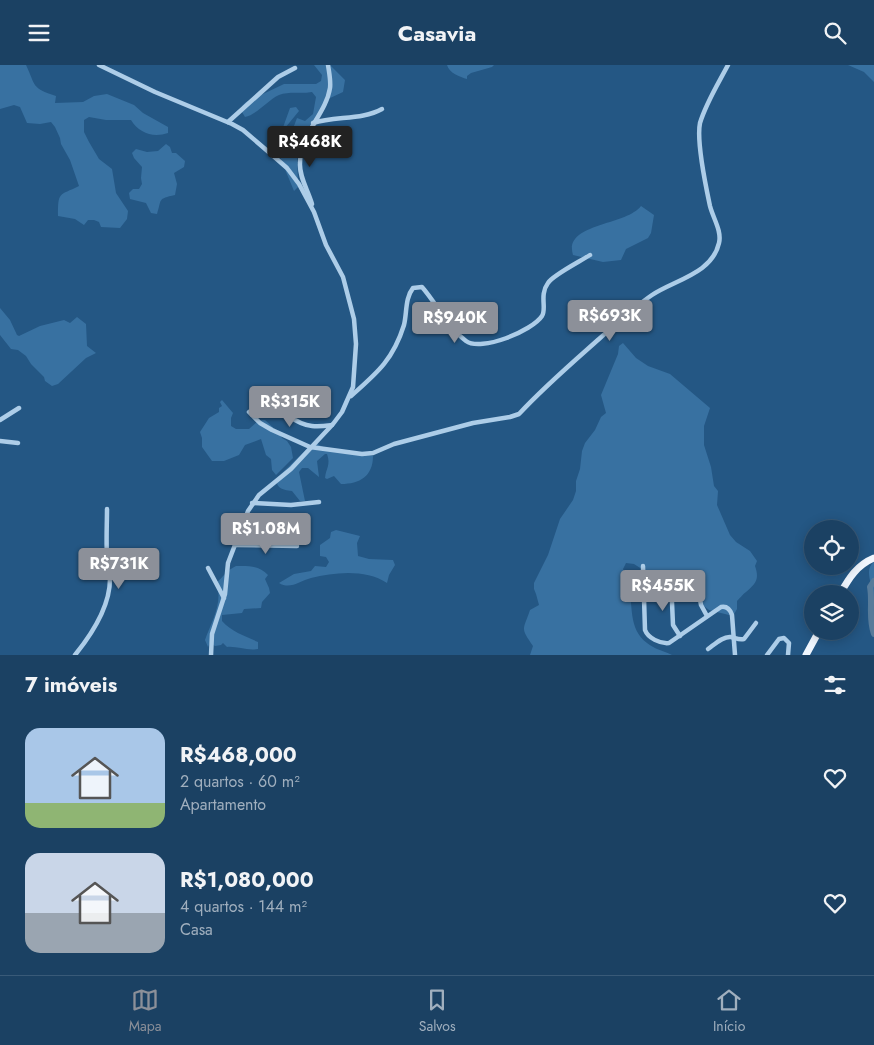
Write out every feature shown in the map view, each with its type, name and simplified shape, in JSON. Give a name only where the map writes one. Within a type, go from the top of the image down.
[{"type":"main road","points":[[846,585],[855,570],[874,558]]},
{"type":"main road","points":[[806,655],[814,640]]},
{"type":"street","points":[[99,65],[155,93],[228,122],[242,130],[286,169],[299,184],[314,212]]},
{"type":"street","points":[[211,655],[212,634],[224,598],[228,563],[252,503],[291,469],[332,425],[342,412],[354,387],[356,337],[354,319],[343,277],[320,232],[300,171],[301,153],[330,89],[328,65]]},
{"type":"street","points":[[249,412],[260,423],[310,447],[369,454],[394,444],[473,423],[519,414],[560,373],[630,311],[652,295],[692,275],[715,252],[719,245],[720,237],[709,199],[701,152],[700,129],[705,111],[728,65]]},
{"type":"street","points":[[228,122],[278,77],[295,68]]},
{"type":"street","points":[[314,123],[325,119],[370,114],[382,109]]},
{"type":"street","points":[[350,397],[380,369],[396,349],[405,322],[409,295],[413,288],[422,287],[457,333],[467,342],[478,345],[525,330],[544,313],[543,295],[548,282],[590,255]]},
{"type":"street","points":[[263,394],[278,408],[305,425],[311,427],[332,425]]},
{"type":"street","points":[[0,420],[20,408]]},
{"type":"street","points":[[0,441],[18,443]]},
{"type":"street","points":[[252,503],[291,505],[319,502]]},
{"type":"street","points":[[75,655],[98,621],[108,595],[110,578],[106,538],[107,509]]},
{"type":"street","points":[[234,545],[297,546]]},
{"type":"street","points":[[643,565],[646,633],[664,643],[671,642],[721,607],[729,609],[732,615],[735,655]]},
{"type":"street","points":[[208,568],[224,598]]},
{"type":"street","points":[[671,580],[673,625],[680,635]]},
{"type":"street","points":[[699,593],[707,616]]},
{"type":"street","points":[[708,649],[723,639],[733,638],[738,640],[745,638],[756,623]]},
{"type":"street","points":[[767,655],[779,639],[784,638],[790,643],[788,655]]},
{"type":"shaded area","points":[[0,65],[26,65],[35,85],[42,91],[56,96],[55,103],[83,102],[94,96],[107,94],[134,105],[143,113],[168,127],[168,133],[152,135],[142,131],[131,120],[106,120],[89,117],[84,120],[84,132],[99,159],[112,169],[116,193],[128,211],[127,219],[120,228],[101,227],[99,222],[94,220],[88,220],[84,225],[75,219],[58,216],[58,202],[61,195],[79,186],[70,160],[51,122],[40,124],[27,123],[20,107],[14,105],[0,109]]},
{"type":"shaded area","points":[[314,65],[330,65],[345,80],[343,92],[328,99],[317,119],[301,134],[297,147],[298,187],[294,191],[277,150],[277,144],[290,108],[296,107],[299,111],[285,128],[283,140],[289,139],[297,118],[305,121],[313,114],[316,97],[312,92],[279,95],[245,117],[242,112],[242,106],[246,102],[284,84],[316,84],[321,81],[322,75]]},
{"type":"shaded area","points":[[447,65],[494,65],[471,73],[467,76],[467,79],[452,72]]},
{"type":"shaded area","points":[[848,65],[874,65],[874,82],[864,72]]},
{"type":"shaded area","points":[[166,144],[170,147],[172,153],[176,153],[185,161],[184,167],[174,173],[177,184],[175,195],[161,200],[157,214],[151,213],[146,203],[130,199],[129,193],[133,189],[139,189],[142,184],[142,167],[132,153],[136,149],[147,152],[158,151]]},
{"type":"shaded area","points":[[641,206],[654,215],[651,233],[648,238],[626,249],[621,260],[603,262],[573,255],[572,245],[577,237],[598,226],[623,218]]},
{"type":"shaded area","points":[[0,308],[10,320],[19,336],[40,326],[64,320],[70,323],[77,317],[86,324],[87,346],[96,353],[86,358],[58,384],[52,386],[45,381],[44,377],[26,356],[18,350],[11,349],[0,335]]},
{"type":"shaded area","points":[[623,343],[636,358],[648,366],[670,374],[710,408],[704,426],[704,445],[711,467],[714,486],[718,491],[717,505],[730,535],[736,542],[750,551],[757,561],[755,566],[757,578],[752,587],[737,601],[737,609],[733,616],[709,610],[691,596],[682,593],[677,587],[634,564],[626,563],[623,569],[629,582],[632,616],[637,631],[650,645],[672,655],[530,655],[533,646],[524,632],[524,626],[530,610],[539,605],[534,583],[548,555],[560,519],[573,500],[585,443],[595,430],[601,417],[606,413],[601,395],[618,354],[619,346]]},
{"type":"shaded area","points":[[222,400],[233,413],[231,426],[236,429],[249,429],[259,420],[265,420],[287,441],[291,447],[293,458],[276,475],[272,470],[271,459],[266,455],[261,439],[245,445],[239,455],[224,461],[212,461],[202,447],[200,432],[209,418],[219,412]]},
{"type":"shaded area","points":[[315,441],[325,448],[373,456],[371,469],[368,474],[359,480],[348,484],[341,484],[334,476],[325,478],[329,461],[327,454],[325,454],[317,461],[319,477],[308,468],[302,468],[299,472],[305,501],[300,501],[292,491],[280,487],[277,480]]},
{"type":"shaded area","points":[[336,530],[360,536],[357,543],[358,556],[369,559],[393,560],[395,565],[387,583],[370,575],[340,573],[311,578],[287,586],[279,583],[294,574],[311,571],[315,566],[326,567],[329,562],[326,557],[320,556],[320,545],[330,538],[331,532]]},
{"type":"shaded area","points":[[874,562],[874,624],[869,571]]},
{"type":"shaded area","points":[[236,566],[257,568],[268,575],[265,579],[270,593],[262,602],[261,608],[244,609],[242,613],[222,615],[222,621],[230,628],[258,642],[258,649],[227,647],[223,643],[215,646],[210,643],[208,647],[205,640],[218,604],[216,583]]},
{"type":"waterway","points":[[874,581],[870,587],[871,622],[874,634]]}]
